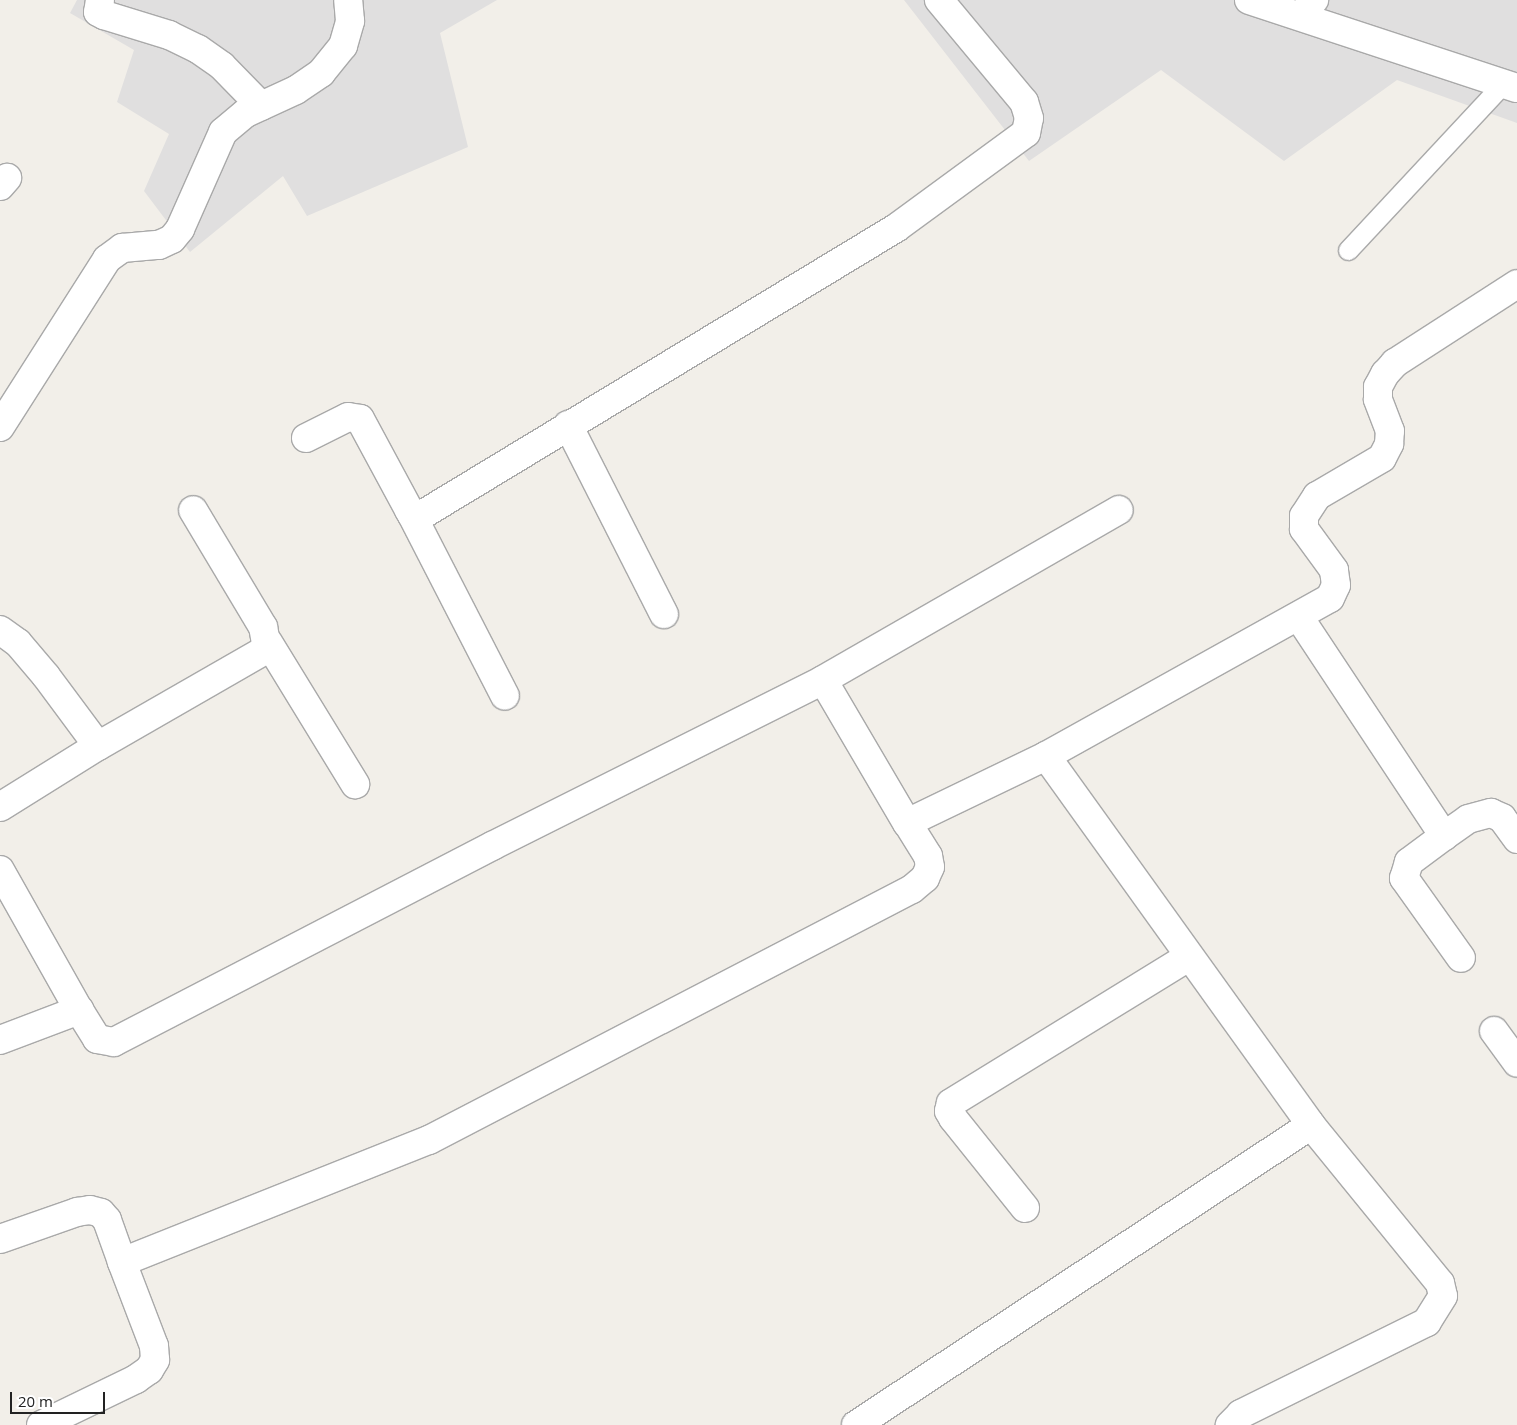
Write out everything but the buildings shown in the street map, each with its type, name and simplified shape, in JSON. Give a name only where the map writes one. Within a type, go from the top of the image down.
[{"type":"street","points":[[100,0],[98,12],[104,16],[169,35],[198,49],[222,66],[261,106]]},
{"type":"street","points":[[0,427],[98,269],[122,248],[159,245],[172,239],[180,229],[223,132],[246,113],[296,90],[321,74],[343,46],[350,21],[348,0]]},
{"type":"street","points":[[412,515],[426,513],[568,425],[896,228],[1026,133],[1029,118],[1024,102],[939,0]]},
{"type":"street","points":[[1249,0],[1308,8],[1510,86]]},
{"type":"street","points":[[907,823],[1046,756],[1299,617],[1330,598],[1336,585],[1334,570],[1304,529],[1304,516],[1317,496],[1382,458],[1389,444],[1390,431],[1378,399],[1378,387],[1385,374],[1395,363],[1517,284]]},
{"type":"street","points":[[306,438],[348,417],[360,418],[505,696]]},
{"type":"street","points":[[568,425],[664,614]]},
{"type":"street","points":[[192,510],[263,627],[268,642],[355,784]]},
{"type":"street","points":[[0,870],[97,1039],[114,1042],[492,846],[823,680],[1119,510]]},
{"type":"street","points":[[1299,617],[1444,836]]},
{"type":"street","points":[[0,630],[18,643],[46,676],[98,746]]},
{"type":"street","points":[[0,807],[98,746],[260,655],[268,642]]},
{"type":"street","points":[[122,1262],[430,1140],[912,889],[925,878],[930,867],[928,856],[823,680]]},
{"type":"street","points":[[1046,756],[1188,957],[1312,1125],[1432,1272],[1443,1296],[1427,1322],[1241,1414],[1230,1425]]},
{"type":"street","points":[[1461,958],[1404,878],[1409,862],[1468,819],[1491,813],[1502,818],[1517,839]]},
{"type":"street","points":[[1025,1208],[953,1118],[950,1111],[951,1103],[1188,957]]},
{"type":"street","points":[[0,1040],[79,1010]]},
{"type":"street","points":[[1494,1031],[1517,1063]]},
{"type":"street","points":[[856,1425],[1312,1125]]},
{"type":"street","points":[[0,1239],[77,1212],[90,1210],[101,1213],[107,1220],[154,1346],[154,1360],[149,1370],[136,1379],[41,1425]]},
{"type":"lane","points":[[1348,250],[1510,86]]},
{"type":"shaded area","points":[[77,0],[497,0],[440,33],[468,147],[307,216],[283,176],[190,252],[144,191],[169,134],[117,102],[134,50],[70,13]]},
{"type":"shaded area","points":[[904,0],[1517,0],[1517,123],[1397,80],[1284,161],[1161,70],[1029,161]]}]
